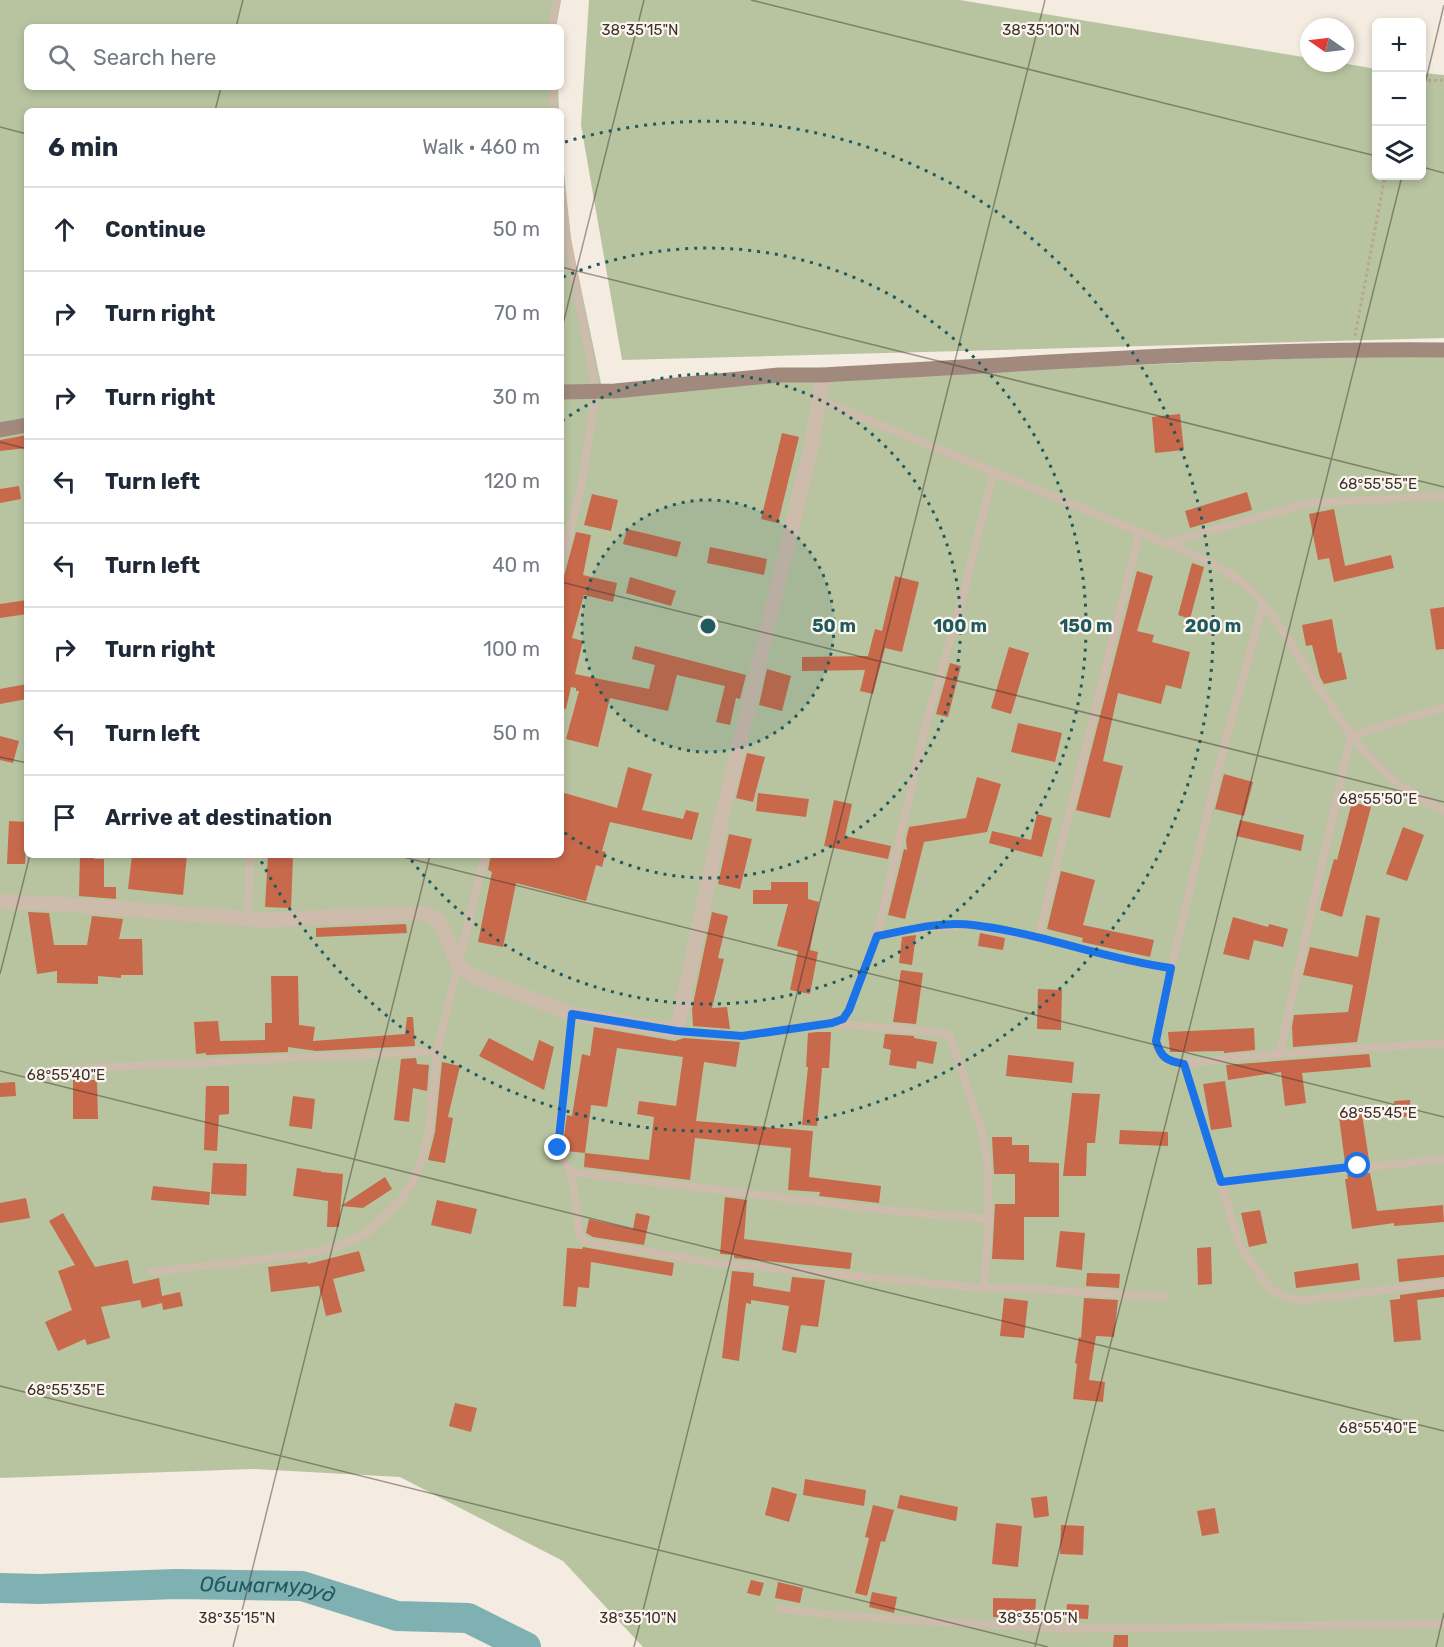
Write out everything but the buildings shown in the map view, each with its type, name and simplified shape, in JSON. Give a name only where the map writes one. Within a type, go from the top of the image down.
[{"type":"street","points":[[564,392],[638,390],[779,375],[823,375],[1353,350],[1444,350]]},
{"type":"street","points":[[0,902],[46,903],[248,920],[425,914],[435,918],[442,927],[459,966],[477,978],[572,1014],[677,1031],[723,812],[812,443],[823,375]]},
{"type":"street","points":[[0,430],[24,426]]},
{"type":"lane","points":[[552,24],[556,0]]},
{"type":"lane","points":[[553,90],[553,108]]},
{"type":"lane","points":[[564,214],[596,391],[582,482],[564,553]]},
{"type":"lane","points":[[820,400],[1166,543],[1203,559],[1234,577],[1263,604],[1282,629],[1351,736],[1396,782],[1444,811]]},
{"type":"lane","points":[[677,1031],[742,1036],[832,1023],[843,1019],[849,1010],[877,936],[926,724],[964,592],[994,471]]},
{"type":"lane","points":[[1166,543],[1310,503],[1444,496]]},
{"type":"lane","points":[[1038,938],[1139,533]]},
{"type":"lane","points":[[1263,604],[1220,762],[1171,968],[1156,1041],[1159,1052],[1164,1058],[1184,1064],[1217,1059],[1444,1042]]},
{"type":"lane","points":[[1351,736],[1444,707]]},
{"type":"lane","points":[[1279,1054],[1351,736]]},
{"type":"lane","points":[[248,920],[250,858]]},
{"type":"lane","points":[[151,1272],[313,1253],[345,1244],[368,1233],[400,1201],[412,1183],[429,1131],[437,1051],[484,858]]},
{"type":"lane","points":[[877,936],[928,927],[971,925],[1038,938],[1119,959],[1171,968]]},
{"type":"lane","points":[[572,1014],[557,1143],[571,1172],[580,1236],[583,1240],[716,1263],[984,1288],[1166,1297]]},
{"type":"lane","points":[[832,1023],[926,1031],[950,1036],[982,1132],[987,1161],[989,1219],[984,1288]]},
{"type":"lane","points":[[72,1069],[437,1051]]},
{"type":"lane","points":[[1184,1064],[1240,1245],[1267,1285],[1278,1294],[1303,1300],[1444,1283]]},
{"type":"lane","points":[[1221,1182],[1444,1159]]},
{"type":"lane","points":[[571,1172],[883,1210],[989,1219]]},
{"type":"lane","points":[[780,1609],[855,1617],[1067,1629],[1444,1624]]},
{"type":"path","points":[[1426,81],[1444,80]]},
{"type":"path","points":[[1353,350],[1384,180]]},
{"type":"green space","points":[[0,0],[561,0],[557,24],[24,24],[24,90],[558,90],[559,108],[24,108],[24,858],[564,858],[564,172],[571,240],[602,388],[1444,352],[1444,1647],[643,1647],[563,1561],[400,1477],[252,1469],[0,1478]]},
{"type":"green space","points":[[589,0],[960,0],[1300,57],[1300,72],[1354,72],[1354,65],[1372,68],[1372,180],[1426,180],[1426,73],[1444,75],[1444,338],[622,360],[581,125]]},
{"type":"waterway","name":"Обимагмуруд","points":[[0,1588],[39,1589],[176,1584],[302,1586],[397,1616],[468,1618],[526,1647]]},
{"type":"route","points":[[558,1148],[572,1014],[677,1031],[742,1036],[832,1023],[843,1019],[849,1010],[877,936],[936,926],[971,925],[1038,938],[1119,959],[1171,968],[1156,1041],[1159,1052],[1164,1058],[1184,1064],[1221,1182],[1358,1166]]}]
